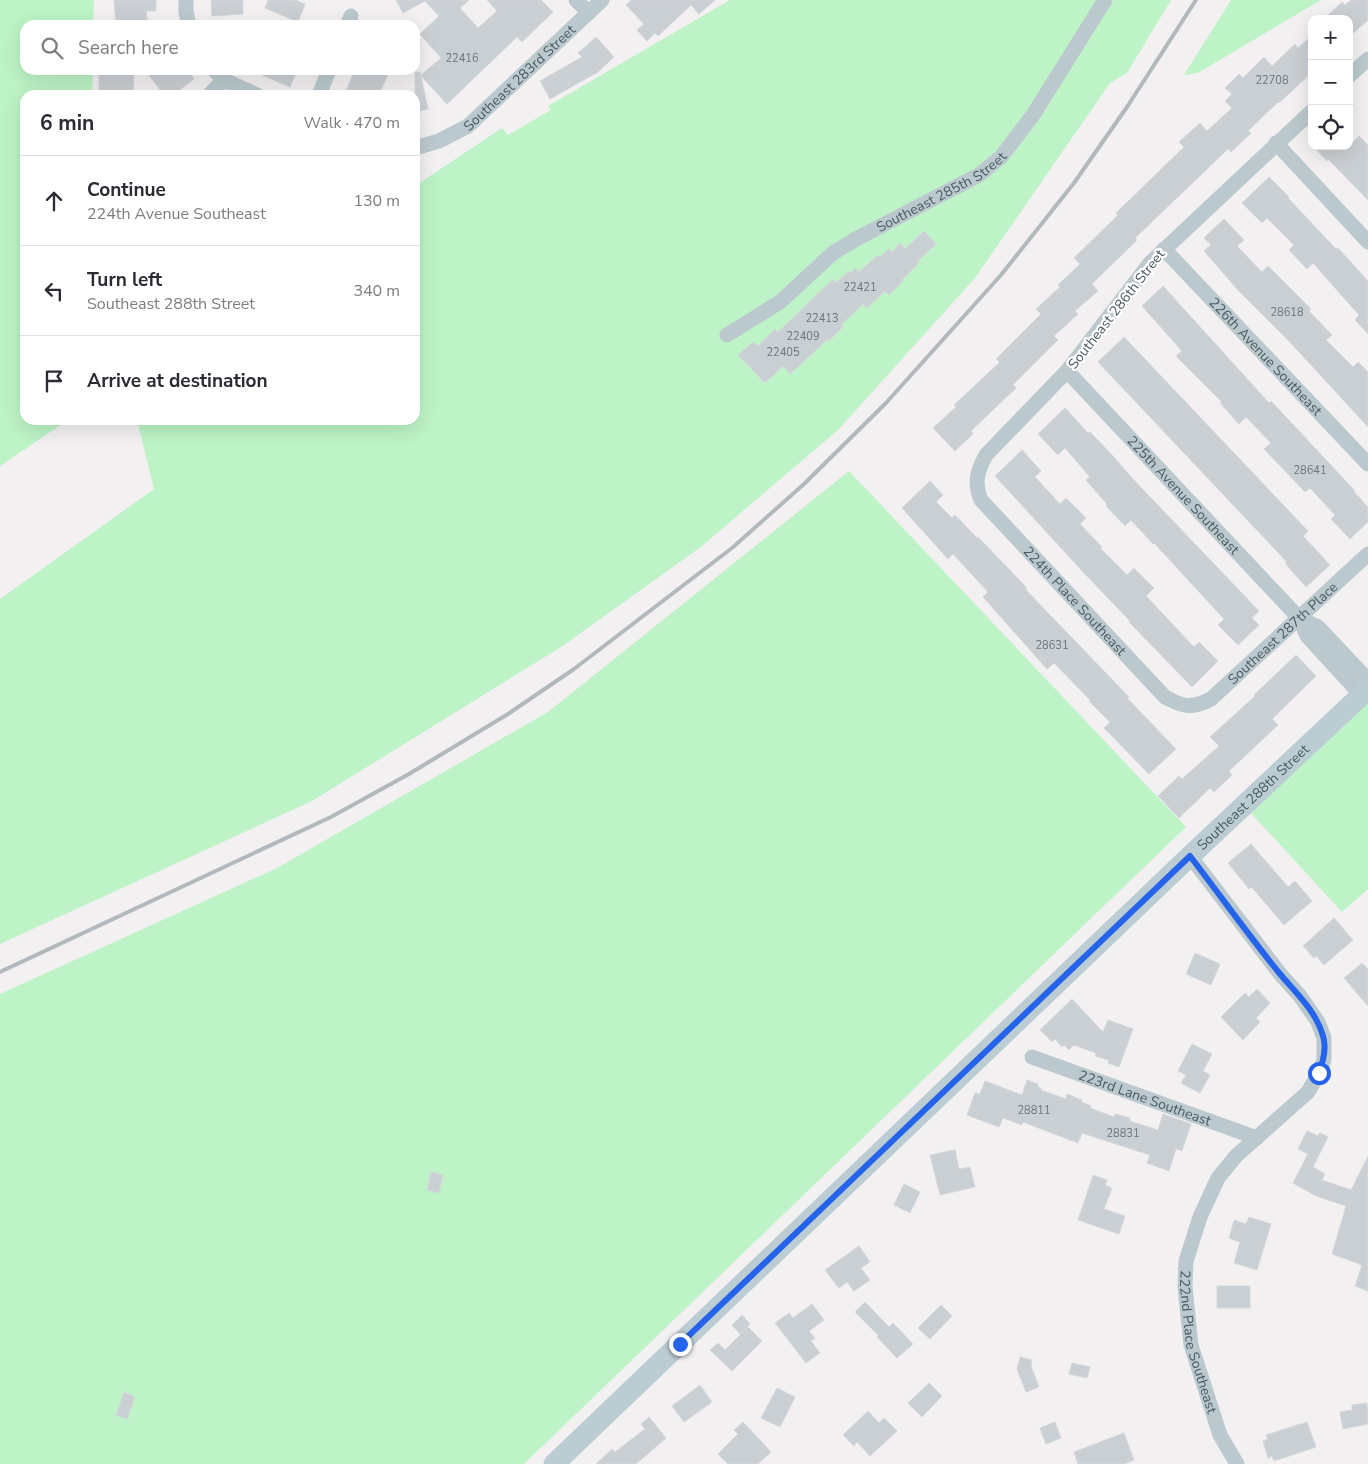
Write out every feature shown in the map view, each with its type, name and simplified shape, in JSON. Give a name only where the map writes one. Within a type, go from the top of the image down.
[{"type":"street","points":[[186,0],[188,20]]},
{"type":"street","points":[[576,0],[588,13]]},
{"type":"street","name":"Southeast 283rd Street","points":[[421,147],[455,134],[468,126],[602,0]]},
{"type":"street","name":"Southeast 285th Street","points":[[727,334],[780,302],[833,254],[856,239],[979,175],[1001,157],[1033,115],[1105,0]]},
{"type":"street","points":[[1353,72],[1368,59]]},
{"type":"street","points":[[212,90],[219,75],[248,90]]},
{"type":"street","points":[[320,90],[327,75]]},
{"type":"street","name":"Southeast 286th Street","points":[[976,477],[986,455],[1067,371],[1150,263],[1308,114]]},
{"type":"street","points":[[1276,144],[1368,242]]},
{"type":"street","name":"226th Avenue Southeast","points":[[1164,248],[1368,464]]},
{"type":"street","name":"225th Avenue Southeast","points":[[1067,371],[1299,618],[1307,636],[1366,688]]},
{"type":"street","name":"224th Place Southeast","points":[[976,477],[977,491],[981,500],[1165,697],[1179,705],[1192,706]]},
{"type":"street","name":"Southeast 287th Place","points":[[1192,706],[1204,703],[1219,692],[1368,554]]},
{"type":"street","name":"Southeast 288th Street","points":[[554,1464],[1366,688]]},
{"type":"street","name":"222nd Place Southeast","points":[[1190,856],[1281,975],[1300,996],[1318,1022],[1324,1038],[1324,1060],[1308,1092],[1236,1156],[1218,1178],[1200,1217],[1186,1260],[1185,1287],[1191,1345],[1220,1435],[1237,1464]]},
{"type":"street","name":"223rd Lane Southeast","points":[[1032,1057],[1257,1138]]},
{"type":"green space","points":[[0,0],[94,0],[93,20],[20,20],[20,75],[93,75],[92,90],[20,90],[20,425],[61,425],[0,466]]},
{"type":"green space","points":[[730,0],[1171,0],[1127,73],[1110,83],[975,278],[838,430],[702,546],[561,647],[312,801],[0,944],[0,599],[154,489],[138,425],[420,425],[420,183],[502,128],[508,135],[551,110],[548,106]]},
{"type":"green space","points":[[1231,0],[1321,0],[1198,73],[1184,75]]},
{"type":"green space","points":[[849,471],[1186,827],[524,1464],[0,1464],[0,994],[277,868],[548,712]]},
{"type":"green space","points":[[1368,697],[1368,889],[1342,912],[1248,810]]},
{"type":"building","points":[[114,0],[156,0],[156,11],[146,11],[147,20],[116,20]]},
{"type":"building","points":[[211,0],[243,0],[243,14],[212,16]]},
{"type":"building","points":[[268,0],[295,0],[305,4],[299,20],[293,20],[265,8]]},
{"type":"building","points":[[396,0],[469,0],[460,8],[478,28],[497,11],[487,0],[541,0],[553,12],[522,42],[517,37],[447,104],[421,76],[428,109],[420,111],[420,90],[415,90],[415,75],[420,75],[420,72],[421,75],[441,58],[420,34],[439,16],[425,1],[403,13]]},
{"type":"building","points":[[631,0],[715,0],[699,14],[691,5],[658,36],[655,33],[647,41],[637,30],[644,24],[626,5]]},
{"type":"building","points":[[1351,0],[1368,0],[1368,20],[1353,33],[1353,15],[1328,15],[1342,2],[1345,5]]},
{"type":"building","points":[[596,37],[614,57],[598,72],[550,99],[540,81],[582,57],[578,53]]},
{"type":"building","points":[[1308,39],[1308,76],[1248,131],[1251,133],[1231,152],[1228,149],[1135,238],[1137,240],[1092,284],[1098,291],[1075,311],[1078,314],[1054,336],[1058,340],[1013,385],[1016,388],[971,431],[973,434],[955,451],[933,428],[956,407],[954,405],[1000,362],[996,359],[1041,314],[1036,309],[1060,287],[1058,285],[1080,264],[1074,258],[1118,215],[1116,213],[1184,147],[1179,142],[1200,123],[1207,131],[1232,108],[1225,101],[1232,94],[1225,88],[1239,74],[1243,78],[1264,57],[1272,66],[1295,44],[1298,48]]},
{"type":"building","points":[[99,75],[133,75],[134,90],[99,90]]},
{"type":"building","points":[[149,75],[191,75],[194,79],[180,90],[160,90]]},
{"type":"building","points":[[262,75],[295,75],[290,87]]},
{"type":"building","points":[[353,75],[388,75],[381,90],[346,90]]},
{"type":"building","points":[[1359,136],[1368,145],[1368,200],[1317,150],[1353,150],[1353,142]]},
{"type":"building","points":[[1269,177],[1368,281],[1368,334],[1355,320],[1359,315],[1313,263],[1307,269],[1289,250],[1294,245],[1267,218],[1262,223],[1242,203]]},
{"type":"building","points":[[1224,219],[1244,240],[1237,246],[1262,272],[1268,266],[1311,309],[1309,311],[1332,335],[1326,340],[1353,367],[1358,362],[1368,372],[1368,427],[1287,339],[1237,289],[1204,251],[1211,245],[1204,238]]},
{"type":"building","points":[[924,231],[936,244],[917,262],[919,263],[903,281],[889,295],[885,291],[867,308],[863,304],[841,325],[843,327],[829,341],[828,339],[790,374],[783,366],[765,383],[738,355],[753,342],[758,346],[775,329],[778,332],[833,279],[836,283],[855,268],[859,272],[878,255],[880,257],[889,249],[892,252],[900,243],[905,249]]},
{"type":"building","points":[[1163,286],[1269,403],[1271,401],[1368,507],[1368,522],[1350,539],[1331,519],[1335,515],[1310,488],[1305,492],[1264,449],[1271,443],[1246,417],[1239,424],[1220,403],[1222,402],[1176,356],[1182,351],[1142,306]]},
{"type":"building","points":[[1124,337],[1308,531],[1303,536],[1330,565],[1306,587],[1285,563],[1287,562],[1098,362]]},
{"type":"building","points":[[1065,408],[1113,456],[1259,611],[1252,618],[1259,625],[1238,645],[1218,625],[1224,619],[1154,543],[1131,520],[1125,526],[1106,506],[1107,504],[1086,480],[1090,477],[1065,448],[1058,455],[1038,434]]},
{"type":"building","points":[[1022,450],[1041,471],[1035,477],[1060,504],[1066,498],[1086,518],[1080,524],[1102,547],[1100,548],[1127,575],[1134,568],[1154,588],[1146,596],[1194,647],[1199,642],[1218,661],[1192,687],[1129,622],[995,476]]},
{"type":"building","points":[[930,481],[943,495],[936,502],[952,518],[955,515],[978,537],[1176,749],[1149,774],[1104,728],[1110,722],[1090,700],[1054,663],[1047,669],[983,597],[988,592],[953,554],[948,559],[902,508]]},
{"type":"building","points":[[1296,655],[1316,676],[1272,719],[1278,725],[1229,771],[1232,775],[1214,792],[1210,788],[1179,818],[1158,796],[1179,776],[1182,779],[1219,746],[1210,737]]},
{"type":"building","points":[[1251,844],[1288,887],[1295,881],[1312,901],[1284,925],[1255,891],[1251,887],[1249,889],[1228,863]]},
{"type":"building","points":[[1334,918],[1353,940],[1324,965],[1316,956],[1314,958],[1303,946]]},
{"type":"building","points":[[1195,953],[1220,964],[1211,985],[1186,974]]},
{"type":"building","points":[[1362,963],[1368,969],[1368,1006],[1344,978]]},
{"type":"building","points":[[1257,989],[1270,1003],[1256,1018],[1260,1022],[1243,1040],[1221,1017],[1245,993],[1249,997]]},
{"type":"building","points":[[1072,999],[1103,1032],[1108,1020],[1133,1029],[1119,1067],[1108,1063],[1109,1060],[1095,1056],[1096,1053],[1074,1045],[1069,1050],[1064,1045],[1062,1047],[1055,1039],[1052,1042],[1040,1030]]},
{"type":"building","points":[[1192,1044],[1212,1054],[1203,1071],[1210,1075],[1200,1093],[1181,1083],[1186,1075],[1178,1071]]},
{"type":"building","points":[[1027,1080],[1038,1084],[1041,1090],[1066,1099],[1067,1094],[1082,1100],[1081,1102],[1091,1106],[1090,1108],[1114,1117],[1115,1114],[1130,1118],[1130,1121],[1158,1130],[1163,1114],[1191,1124],[1182,1151],[1176,1149],[1169,1171],[1147,1163],[1150,1155],[1082,1133],[1078,1143],[1023,1122],[1022,1125],[1003,1118],[999,1127],[967,1115],[975,1093],[980,1094],[985,1081],[1022,1095]]},
{"type":"building","points":[[1307,1131],[1318,1136],[1320,1133],[1328,1137],[1313,1167],[1325,1174],[1322,1180],[1351,1190],[1368,1156],[1368,1291],[1355,1286],[1362,1265],[1332,1254],[1346,1206],[1316,1196],[1293,1183],[1308,1154],[1298,1149]]},
{"type":"building","points":[[955,1150],[959,1169],[970,1167],[975,1187],[940,1195],[930,1155]]},
{"type":"building","points":[[431,1172],[443,1175],[439,1193],[427,1190]]},
{"type":"building","points":[[1093,1175],[1107,1180],[1105,1185],[1112,1188],[1104,1209],[1125,1216],[1119,1234],[1078,1220]]},
{"type":"building","points":[[904,1184],[920,1192],[910,1213],[894,1205]]},
{"type":"building","points":[[1249,1217],[1271,1224],[1257,1270],[1234,1263],[1240,1242],[1229,1238],[1234,1220],[1246,1224]]},
{"type":"building","points":[[859,1246],[870,1262],[861,1268],[870,1280],[854,1291],[847,1282],[839,1288],[825,1270]]},
{"type":"building","points":[[1217,1286],[1250,1286],[1250,1308],[1217,1308]]},
{"type":"building","points":[[865,1302],[889,1327],[893,1323],[913,1344],[897,1358],[877,1337],[879,1336],[855,1312]]},
{"type":"building","points":[[812,1304],[824,1320],[809,1331],[815,1338],[811,1341],[820,1353],[806,1363],[775,1323],[789,1313],[793,1318]]},
{"type":"building","points":[[941,1305],[952,1316],[930,1339],[918,1328]]},
{"type":"building","points":[[742,1315],[750,1324],[740,1334],[732,1325]]},
{"type":"building","points":[[748,1327],[762,1341],[732,1371],[710,1350],[718,1343],[725,1350]]},
{"type":"building","points":[[1020,1357],[1032,1360],[1031,1366],[1039,1387],[1026,1392],[1017,1369]]},
{"type":"building","points":[[1072,1363],[1090,1367],[1087,1378],[1069,1374]]},
{"type":"building","points":[[929,1383],[942,1396],[922,1417],[908,1403]]},
{"type":"building","points":[[700,1385],[712,1402],[684,1422],[672,1406]]},
{"type":"building","points":[[777,1388],[795,1397],[780,1427],[761,1418]]},
{"type":"building","points":[[124,1392],[135,1397],[127,1419],[116,1415]]},
{"type":"building","points":[[1367,1403],[1368,1424],[1343,1429],[1340,1412],[1352,1410],[1352,1405]]},
{"type":"building","points":[[868,1411],[879,1423],[884,1418],[897,1431],[870,1456],[857,1442],[854,1446],[843,1435]]},
{"type":"building","points":[[649,1417],[666,1438],[636,1464],[596,1464],[612,1449],[615,1452],[645,1429],[641,1424]]},
{"type":"building","points":[[743,1422],[771,1452],[758,1464],[728,1464],[718,1454],[738,1434],[734,1430]]},
{"type":"building","points":[[1055,1422],[1061,1438],[1046,1444],[1040,1428]]},
{"type":"building","points":[[1307,1422],[1316,1447],[1274,1461],[1272,1456],[1268,1458],[1263,1441],[1268,1439],[1266,1435]]},
{"type":"building","points":[[1124,1433],[1134,1460],[1124,1464],[1078,1464],[1074,1452]]},
{"type":"railway","points":[[0,972],[331,817],[409,774],[508,714],[574,669],[732,548],[804,484],[886,403],[1001,275],[1074,183],[1127,107],[1196,0]]},
{"type":"route","points":[[680,1344],[1190,856],[1281,975],[1300,996],[1318,1022],[1324,1038],[1324,1060],[1319,1073]]}]
